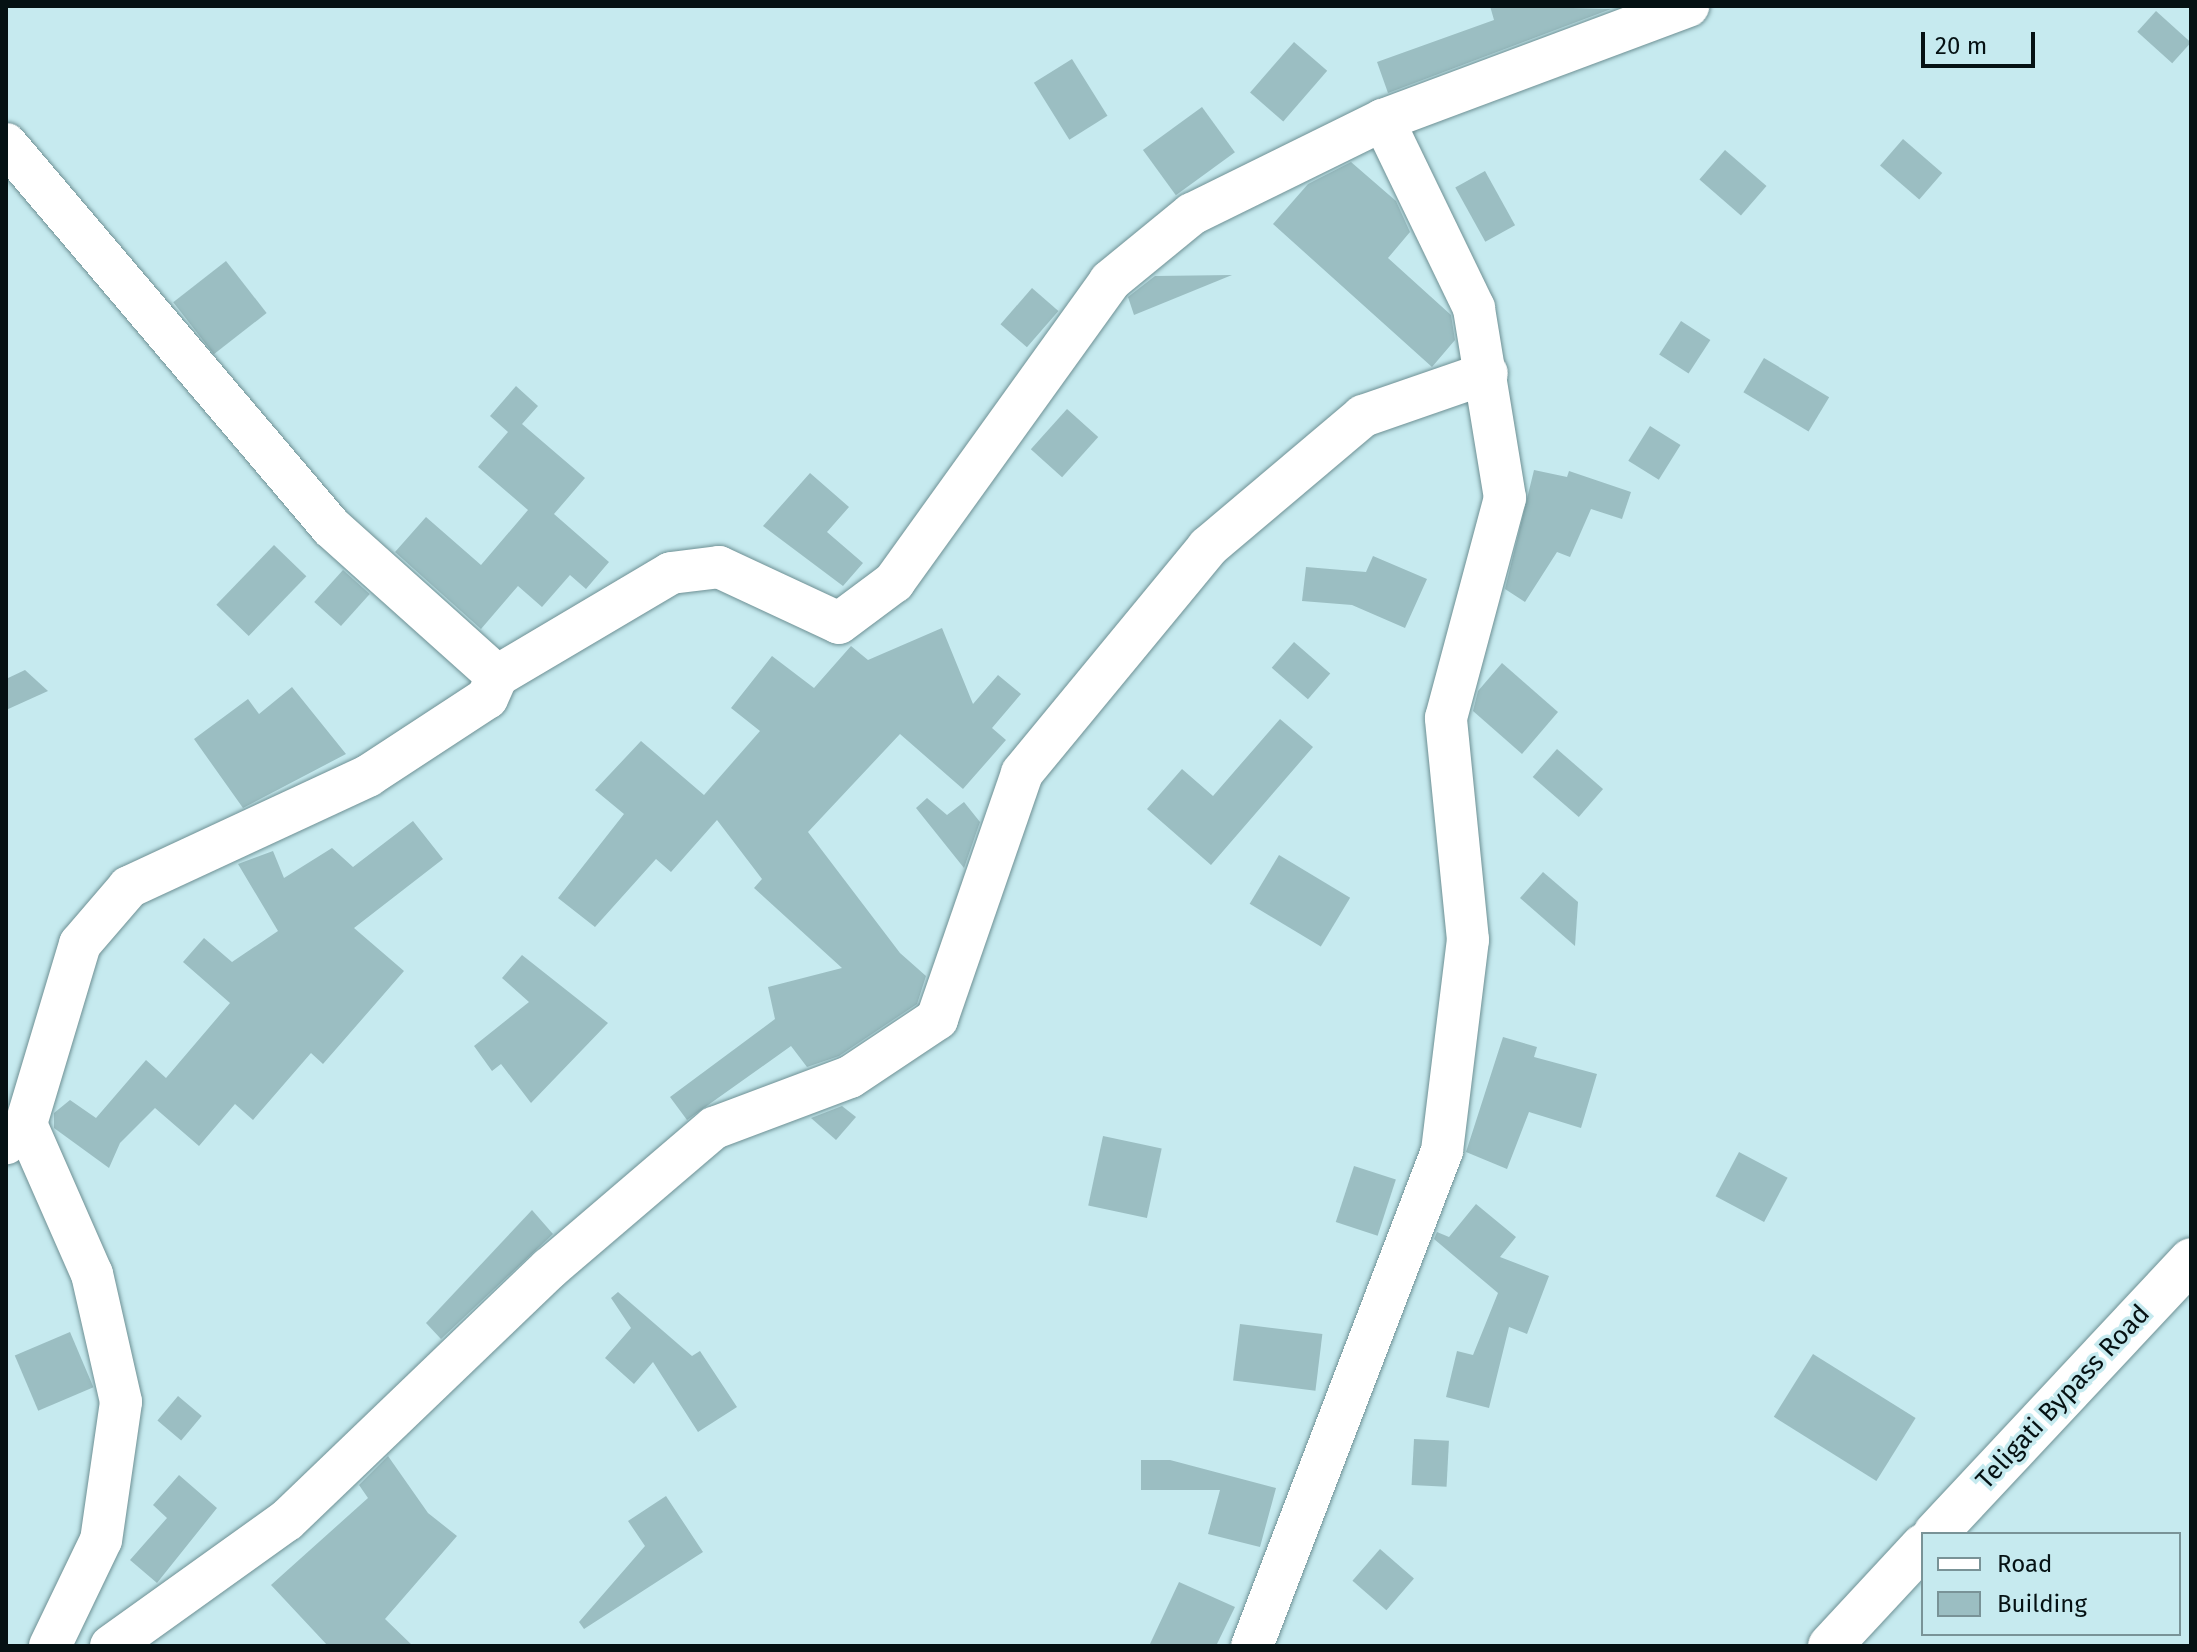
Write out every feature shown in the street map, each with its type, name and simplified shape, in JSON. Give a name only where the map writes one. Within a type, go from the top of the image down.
[{"type":"main road","name":"Teligati Bypass Road","points":[[1937,1532],[2191,1260]]},
{"type":"main road","points":[[1830,1646],[1921,1548]]},
{"type":"street","points":[[50,1646],[101,1540],[121,1402],[92,1274],[16,1133],[80,944],[129,887],[368,776],[487,698],[497,676],[671,573],[719,567],[839,623],[894,582],[1110,281],[1192,214],[1383,120],[1688,6]]},
{"type":"street","points":[[1252,1646],[1442,1151],[1468,940],[1446,718],[1505,498],[1474,308],[1383,120]]},
{"type":"street","points":[[6,144],[331,527],[497,676]]},
{"type":"street","points":[[111,1646],[287,1520],[550,1268],[714,1128],[850,1077],[937,1019],[1022,773],[1208,547],[1363,416],[1487,373]]},
{"type":"building","points":[[1490,6],[1611,9],[1388,93],[1377,62],[1494,20]]},
{"type":"building","points":[[2156,11],[2191,42],[2172,63],[2137,32]]},
{"type":"building","points":[[1294,42],[1327,71],[1283,121],[1250,93]]},
{"type":"building","points":[[1072,59],[1108,116],[1069,140],[1034,83]]},
{"type":"building","points":[[1202,107],[1235,152],[1176,195],[1143,150]]},
{"type":"building","points":[[1903,139],[1942,173],[1919,200],[1880,165]]},
{"type":"building","points":[[1725,150],[1767,186],[1741,216],[1699,179]]},
{"type":"building","points":[[1351,162],[1396,201],[1410,232],[1388,258],[1451,315],[1455,340],[1432,367],[1273,224],[1308,184]]},
{"type":"building","points":[[1485,171],[1515,225],[1485,242],[1455,187]]},
{"type":"building","points":[[226,261],[267,313],[214,354],[173,302]]},
{"type":"building","points":[[1232,275],[1134,315],[1128,297],[1155,276]]},
{"type":"building","points":[[1032,288],[1058,311],[1027,347],[1001,324]]},
{"type":"building","points":[[1681,321],[1710,340],[1689,374],[1659,355]]},
{"type":"building","points":[[1764,358],[1829,397],[1809,431],[1743,392]]},
{"type":"building","points":[[516,386],[538,406],[522,424],[585,478],[554,514],[609,562],[586,589],[570,575],[542,607],[518,586],[481,629],[395,552],[426,517],[481,565],[528,510],[478,467],[508,432],[490,416]]},
{"type":"building","points":[[1067,409],[1098,437],[1062,477],[1031,449]]},
{"type":"building","points":[[1650,426],[1681,445],[1659,480],[1628,461]]},
{"type":"building","points":[[1534,470],[1567,477],[1569,471],[1631,492],[1622,519],[1591,509],[1570,557],[1557,552],[1525,602],[1505,589]]},
{"type":"building","points":[[810,473],[849,507],[827,532],[863,563],[843,586],[763,526]]},
{"type":"building","points":[[274,545],[306,576],[249,636],[216,605]]},
{"type":"building","points":[[1373,556],[1427,579],[1405,628],[1352,605],[1302,601],[1306,567],[1366,572]]},
{"type":"building","points":[[343,570],[370,594],[341,626],[314,602]]},
{"type":"building","points":[[942,628],[973,704],[998,675],[1021,694],[992,728],[1006,740],[963,789],[900,734],[808,832],[900,953],[926,976],[917,1004],[839,1056],[807,1067],[791,1046],[687,1120],[670,1097],[775,1019],[768,987],[842,968],[754,888],[762,879],[717,820],[671,872],[656,859],[595,927],[558,898],[624,814],[595,790],[641,741],[704,795],[760,731],[731,708],[772,656],[814,688],[851,646],[868,660]]},
{"type":"building","points":[[1294,642],[1330,673],[1308,699],[1272,668]]},
{"type":"building","points":[[1502,663],[1558,712],[1522,754],[1473,711],[1478,691]]},
{"type":"building","points":[[25,670],[48,691],[6,710],[6,679]]},
{"type":"building","points":[[292,687],[346,754],[243,808],[194,739],[248,699],[259,714]]},
{"type":"building","points":[[1280,719],[1313,747],[1211,865],[1147,809],[1182,769],[1213,796]]},
{"type":"building","points":[[1557,749],[1603,789],[1579,817],[1533,777]]},
{"type":"building","points":[[927,798],[947,815],[964,802],[980,822],[964,868],[916,808]]},
{"type":"building","points":[[413,821],[443,859],[354,928],[404,971],[323,1064],[311,1053],[253,1120],[235,1104],[199,1146],[155,1108],[120,1143],[109,1168],[54,1128],[54,1113],[70,1100],[96,1118],[146,1060],[166,1078],[230,1003],[183,962],[204,938],[232,962],[278,931],[238,864],[273,851],[284,878],[332,848],[353,867]]},
{"type":"building","points":[[1279,855],[1350,898],[1321,947],[1250,904]]},
{"type":"building","points":[[1543,872],[1578,902],[1575,946],[1520,898]]},
{"type":"building","points":[[522,955],[608,1023],[531,1103],[501,1064],[492,1071],[474,1046],[529,1002],[502,978]]},
{"type":"building","points":[[1503,1037],[1537,1047],[1534,1057],[1597,1074],[1581,1128],[1529,1112],[1507,1169],[1466,1152]]},
{"type":"building","points":[[842,1106],[856,1117],[836,1140],[811,1118]]},
{"type":"building","points":[[1103,1136],[1162,1148],[1147,1218],[1088,1205]]},
{"type":"building","points":[[1739,1152],[1788,1178],[1764,1222],[1716,1196]]},
{"type":"building","points":[[1354,1166],[1396,1180],[1378,1236],[1336,1222]]},
{"type":"building","points":[[1476,1204],[1516,1237],[1500,1257],[1549,1276],[1527,1334],[1509,1327],[1489,1408],[1446,1397],[1457,1351],[1473,1355],[1498,1293],[1434,1239],[1437,1232],[1449,1237]]},
{"type":"building","points":[[532,1210],[553,1234],[441,1339],[426,1323]]},
{"type":"building","points":[[618,1292],[692,1356],[700,1351],[737,1407],[698,1432],[653,1362],[634,1384],[605,1358],[631,1328],[611,1298]]},
{"type":"building","points":[[1240,1324],[1322,1334],[1315,1391],[1233,1381]]},
{"type":"building","points":[[70,1332],[93,1387],[38,1411],[15,1355]]},
{"type":"building","points":[[1813,1354],[1916,1418],[1876,1481],[1774,1417]]},
{"type":"building","points":[[178,1396],[202,1416],[181,1440],[157,1421]]},
{"type":"building","points":[[1414,1439],[1449,1441],[1447,1487],[1412,1485]]},
{"type":"building","points":[[388,1456],[428,1513],[457,1536],[385,1619],[413,1646],[328,1646],[271,1585],[368,1498],[359,1485]]},
{"type":"building","points":[[1141,1460],[1170,1460],[1276,1488],[1260,1547],[1208,1534],[1220,1490],[1141,1490]]},
{"type":"building","points":[[179,1475],[217,1508],[157,1583],[130,1560],[167,1518],[153,1505]]},
{"type":"building","points":[[666,1496],[703,1552],[584,1629],[579,1622],[645,1546],[628,1521]]},
{"type":"building","points":[[1380,1549],[1414,1579],[1386,1610],[1352,1581]]},
{"type":"building","points":[[1179,1582],[1235,1607],[1216,1646],[1149,1646]]}]
